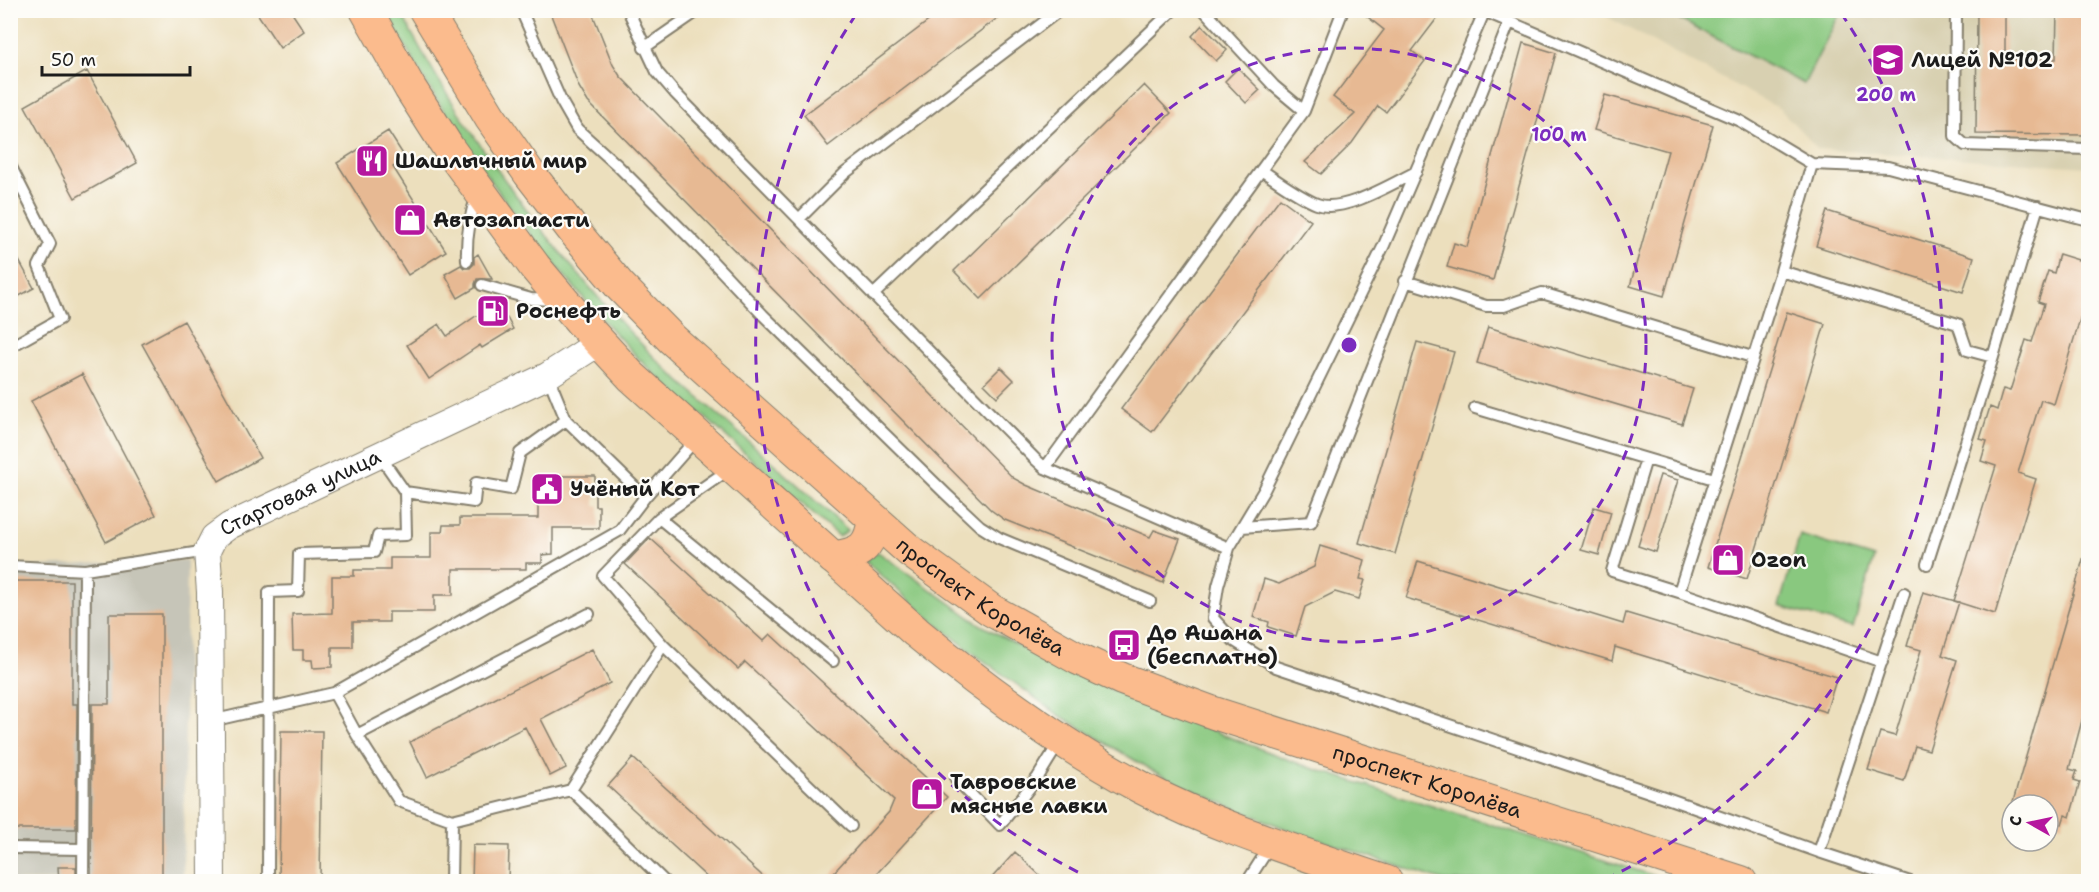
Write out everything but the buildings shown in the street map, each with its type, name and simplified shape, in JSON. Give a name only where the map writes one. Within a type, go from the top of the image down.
[{"type":"main road","points":[[366,10],[410,88],[478,192],[535,267],[600,342],[631,376],[915,632],[958,667],[1061,740],[1141,787],[1208,818],[1272,843],[1387,882]]},
{"type":"main road","name":"проспект Королёва","points":[[425,10],[466,79],[523,163],[573,231],[620,286],[672,339],[874,520],[911,552],[991,609],[1051,644],[1122,679],[1214,713],[1732,879]]},
{"type":"main road","points":[[832,558],[851,555],[866,547],[874,520]]},
{"type":"main road","points":[[1693,882],[1732,879]]},
{"type":"street","name":"Стартовая улица","points":[[213,882],[207,551],[214,537],[230,526],[547,376],[600,342]]},
{"type":"lane","points":[[520,10],[561,101],[577,129],[696,244],[763,315],[980,526],[999,538],[1150,601]]},
{"type":"lane","points":[[628,10],[657,72],[675,93],[1045,468],[1229,548]]},
{"type":"lane","points":[[644,48],[699,10]]},
{"type":"lane","points":[[799,219],[845,173],[1060,10]]},
{"type":"lane","points":[[873,295],[1173,10]]},
{"type":"lane","points":[[1204,10],[1274,86],[1304,111]]},
{"type":"lane","points":[[1045,468],[1304,111],[1343,10]]},
{"type":"lane","points":[[1956,10],[1956,136],[1965,145],[2088,149]]},
{"type":"lane","points":[[1910,882],[1276,667],[1233,640],[1213,618],[1218,586],[1229,548],[1264,490],[1374,266],[1485,11],[1740,121],[1812,164],[1888,167],[2088,220]]},
{"type":"lane","points":[[1242,526],[1311,522],[1509,23]]},
{"type":"lane","points":[[1679,592],[1781,271],[1812,164]]},
{"type":"lane","points":[[10,165],[50,244],[39,266],[60,319],[10,346]]},
{"type":"lane","points":[[1261,170],[1318,205],[1338,206],[1359,199],[1416,172]]},
{"type":"lane","points":[[467,261],[466,235],[478,192]]},
{"type":"lane","points":[[1927,564],[2038,206]]},
{"type":"lane","points":[[1781,271],[1958,324],[1967,350],[1993,357]]},
{"type":"lane","points":[[1405,281],[1486,306],[1504,306],[1542,293],[1752,357]]},
{"type":"lane","points":[[482,285],[531,299],[564,301]]},
{"type":"lane","points":[[547,376],[566,420],[645,497]]},
{"type":"lane","points":[[1475,408],[1714,479]]},
{"type":"lane","points":[[405,492],[474,502],[476,483],[511,489],[520,453],[566,420]]},
{"type":"lane","points":[[211,721],[334,693],[619,531],[645,497],[698,437]]},
{"type":"lane","points":[[268,882],[269,592],[298,591],[299,554],[375,552],[378,536],[406,535],[405,492],[380,456]]},
{"type":"lane","points":[[1646,459],[1612,571],[1882,662]]},
{"type":"lane","points":[[730,466],[721,475],[659,518],[603,576],[663,645],[852,826]]},
{"type":"lane","points":[[659,518],[833,661]]},
{"type":"lane","points":[[10,566],[85,570],[207,551]]},
{"type":"lane","points":[[83,882],[85,570]]},
{"type":"lane","points":[[1819,852],[1904,593]]},
{"type":"lane","points":[[357,735],[589,614]]},
{"type":"lane","points":[[334,693],[357,735],[399,801],[452,820],[571,790],[663,645]]},
{"type":"lane","points":[[956,779],[1000,825],[1038,777],[1061,740]]},
{"type":"lane","points":[[571,790],[665,882]]},
{"type":"lane","points":[[452,820],[452,882]]},
{"type":"lane","points":[[1247,882],[1272,843]]},
{"type":"lane","points":[[10,848],[83,849]]},
{"type":"shaded area","name":"Лицей №102","points":[[1596,11],[2088,11],[2088,167],[1818,149],[1780,109]]},
{"type":"shaded area","points":[[187,560],[183,881],[11,881],[10,567]]},
{"type":"green space","points":[[386,11],[400,11],[453,103],[513,192],[615,316],[666,369],[848,530],[839,537],[658,377],[605,323],[535,239],[470,151],[440,105]]},
{"type":"green space","points":[[1663,11],[1841,11],[1804,84]]},
{"type":"green space","points":[[1800,535],[1874,558],[1853,628],[1779,606]]},
{"type":"green space","points":[[878,552],[981,625],[1027,650],[1117,692],[1308,767],[1671,881],[1444,881],[1284,828],[1215,800],[1151,770],[1059,715],[969,650],[865,561]]},
{"type":"place","name":"Лицей №102","points":[[1888,60]]},
{"type":"place","name":"Шашлычный мир","points":[[372,161]]},
{"type":"place","name":"Автозапчасти","points":[[410,220]]},
{"type":"place","name":"Роснефть","points":[[493,311]]},
{"type":"place","name":"Учёный Кот","points":[[547,489]]},
{"type":"place","name":"Ozon","points":[[1728,560]]},
{"type":"place","name":"До Ашана (бесплатно)","points":[[1124,645]]},
{"type":"place","name":"Тавровские мясные лавки","points":[[927,794]]}]
